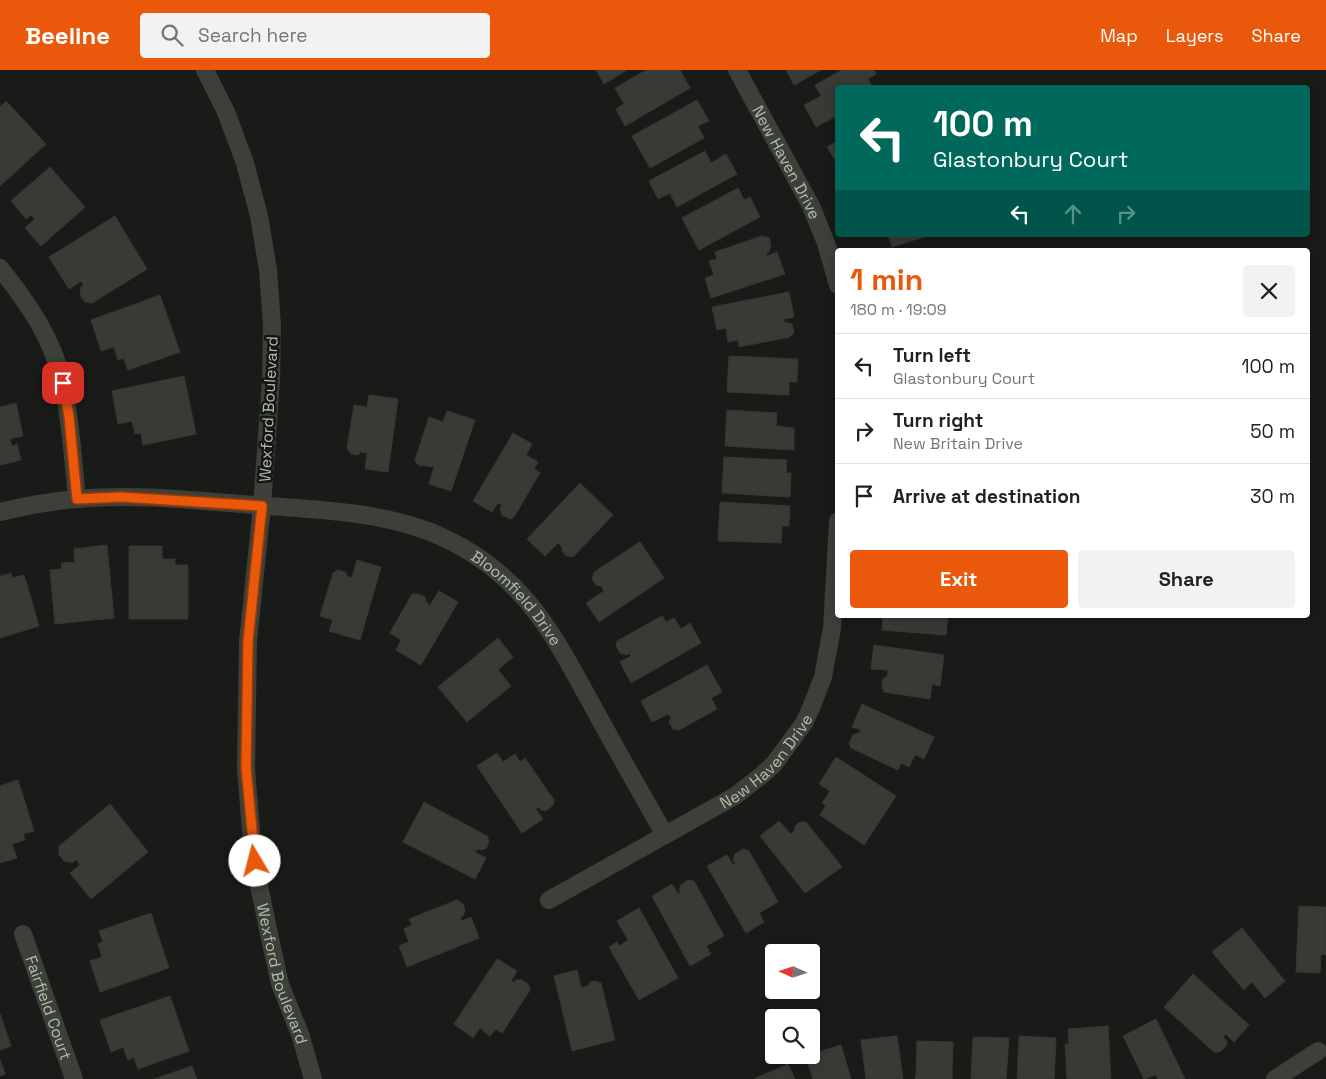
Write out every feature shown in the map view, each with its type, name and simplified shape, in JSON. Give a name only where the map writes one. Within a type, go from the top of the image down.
[{"type":"street","name":"Wexford Boulevard","points":[[205,70],[226,112],[245,164],[260,216],[268,270],[272,325],[271,380],[262,506],[248,641],[246,768],[257,876],[280,984],[300,1034],[313,1079]]},
{"type":"street","name":"New Haven Drive","points":[[737,70],[811,206],[826,243],[835,275]]},
{"type":"street","points":[[0,268],[22,296],[38,321],[51,347],[63,383],[69,417],[77,499]]},
{"type":"street","name":"Bloomfield Drive","points":[[0,512],[77,499],[121,497],[262,506],[336,512],[392,520],[427,531],[451,542],[489,566],[523,596],[541,617],[561,648],[665,835]]},
{"type":"street","name":"New Haven Drive","points":[[549,900],[735,796],[774,764],[804,723],[812,708],[823,677],[832,628],[835,574]]},
{"type":"street","name":"Fairfield Court","points":[[23,934],[74,1079]]},
{"type":"street","points":[[1275,1079],[1318,1051]]},
{"type":"building","points":[[596,70],[627,70],[604,84]]},
{"type":"building","points":[[646,70],[680,70],[690,88],[625,126],[616,109],[624,104],[615,88]]},
{"type":"building","points":[[786,70],[821,70],[794,85]]},
{"type":"building","points":[[842,70],[874,70],[876,74],[868,79],[871,85],[835,85],[835,117],[816,127],[804,105],[821,96],[815,85]]},
{"type":"building","points":[[697,100],[709,121],[698,126],[704,138],[650,168],[632,136]]},
{"type":"building","points":[[6,101],[46,144],[0,186],[0,107]]},
{"type":"building","points":[[835,143],[835,160],[827,147]]},
{"type":"building","points":[[705,151],[711,163],[726,154],[737,174],[677,207],[670,193],[658,199],[649,181]]},
{"type":"building","points":[[50,167],[85,207],[41,246],[25,228],[35,219],[31,215],[26,219],[11,201]]},
{"type":"building","points":[[738,188],[744,200],[750,197],[760,217],[699,250],[682,218]]},
{"type":"building","points":[[115,216],[147,269],[92,303],[85,302],[80,295],[81,287],[84,285],[81,281],[69,289],[49,257]]},
{"type":"building","points":[[762,236],[769,238],[771,245],[769,252],[766,253],[767,256],[777,252],[785,274],[711,298],[705,278],[714,275],[709,261],[717,259],[715,252]]},
{"type":"building","points":[[889,237],[924,237],[892,247]]},
{"type":"building","points":[[789,292],[794,317],[784,319],[784,322],[792,324],[794,333],[790,337],[739,347],[738,340],[728,342],[726,328],[717,330],[712,307]]},
{"type":"building","points":[[160,295],[180,352],[128,370],[124,358],[118,360],[114,347],[101,351],[91,320]]},
{"type":"building","points":[[729,356],[798,359],[797,382],[789,382],[789,395],[727,392]]},
{"type":"building","points":[[184,376],[196,434],[143,445],[141,433],[135,434],[132,421],[118,424],[112,391]]},
{"type":"building","points":[[369,395],[398,399],[388,472],[365,469],[367,453],[351,454],[347,448],[354,405],[367,407]]},
{"type":"building","points":[[16,403],[23,436],[10,439],[12,446],[17,444],[21,460],[0,465],[0,407]]},
{"type":"building","points":[[727,410],[777,413],[776,426],[794,428],[794,450],[725,446]]},
{"type":"building","points":[[447,411],[475,420],[451,491],[429,484],[434,467],[418,465],[415,460],[429,417],[443,422]]},
{"type":"building","points":[[513,433],[532,444],[526,455],[538,462],[534,469],[540,473],[514,517],[510,519],[502,515],[500,509],[502,505],[498,503],[492,512],[473,501]]},
{"type":"building","points":[[724,457],[787,460],[786,473],[791,473],[790,497],[722,493]]},
{"type":"building","points":[[580,483],[613,515],[573,557],[566,556],[558,543],[545,556],[527,539]]},
{"type":"building","points":[[720,502],[790,506],[789,526],[782,526],[781,543],[718,541]]},
{"type":"building","points":[[640,542],[664,578],[599,622],[586,603],[604,591],[592,579],[594,572]]},
{"type":"building","points":[[107,545],[114,618],[55,624],[50,570],[62,569],[61,563],[75,562],[74,549]]},
{"type":"building","points":[[129,546],[162,546],[162,559],[175,559],[175,565],[188,565],[188,619],[129,619]]},
{"type":"building","points":[[357,560],[381,567],[360,640],[329,631],[333,620],[320,616],[333,573],[338,570],[345,572],[347,576],[352,578]]},
{"type":"building","points":[[11,573],[12,578],[24,575],[39,626],[0,638],[0,576]]},
{"type":"building","points":[[439,591],[458,602],[421,665],[396,650],[401,640],[390,633],[412,594],[425,597],[426,602],[430,605]]},
{"type":"building","points":[[662,616],[666,622],[674,618],[681,629],[690,623],[701,643],[631,683],[620,662],[631,656],[629,653],[626,655],[620,653],[616,646],[617,641]]},
{"type":"building","points":[[883,618],[948,618],[946,635],[882,630]]},
{"type":"building","points":[[498,638],[513,657],[498,670],[511,686],[467,722],[438,687]]},
{"type":"building","points":[[874,645],[944,655],[940,686],[932,684],[930,699],[884,692],[882,687],[883,679],[887,676],[888,670],[871,669]]},
{"type":"building","points":[[707,665],[722,692],[711,698],[717,709],[679,730],[673,729],[669,722],[671,718],[668,714],[652,722],[641,701]]},
{"type":"building","points":[[862,704],[934,737],[924,759],[915,755],[909,767],[901,763],[898,770],[851,748],[849,743],[853,735],[861,730],[852,727]]},
{"type":"building","points":[[497,753],[503,762],[515,754],[520,762],[525,758],[554,800],[553,805],[546,811],[541,810],[539,807],[536,809],[543,819],[522,833],[477,766]]},
{"type":"building","points":[[836,757],[896,796],[864,845],[820,815],[826,805],[822,803],[830,791],[819,784]]},
{"type":"building","points":[[18,780],[34,831],[23,834],[25,840],[12,844],[17,858],[0,863],[0,786]]},
{"type":"building","points":[[424,802],[487,836],[489,841],[486,849],[477,849],[475,852],[486,858],[475,879],[403,842]]},
{"type":"building","points":[[110,804],[148,852],[91,899],[70,873],[80,865],[76,859],[72,863],[64,861],[59,855],[59,846]]},
{"type":"building","points":[[779,821],[791,834],[795,830],[795,826],[800,822],[806,822],[842,867],[805,893],[760,836]]},
{"type":"building","points":[[743,849],[749,851],[778,902],[759,913],[764,922],[746,933],[707,866],[727,855],[733,865],[736,864],[733,860],[735,854]]},
{"type":"building","points":[[688,880],[694,881],[724,936],[706,946],[711,954],[690,966],[652,896],[672,884],[678,894],[681,893],[679,890],[681,885]]},
{"type":"building","points":[[457,900],[463,904],[465,910],[460,918],[461,921],[471,917],[479,938],[407,967],[399,946],[409,942],[404,929],[412,925],[409,919]]},
{"type":"building","points":[[1299,906],[1326,907],[1326,955],[1321,954],[1320,973],[1296,972]]},
{"type":"building","points":[[639,908],[678,978],[639,1000],[609,947],[617,942],[619,946],[628,940],[617,921]]},
{"type":"building","points":[[151,913],[169,968],[100,992],[90,961],[102,957],[98,944],[103,942],[99,931]]},
{"type":"building","points":[[1242,928],[1285,981],[1265,998],[1252,982],[1244,990],[1212,952]]},
{"type":"building","points":[[497,959],[517,971],[511,981],[514,983],[516,980],[522,980],[528,984],[530,990],[502,1033],[496,1029],[490,1036],[480,1028],[473,1038],[454,1024]]},
{"type":"building","points":[[577,970],[581,988],[588,986],[590,982],[601,983],[615,1040],[572,1051],[554,976]]},
{"type":"building","points":[[1193,974],[1249,1025],[1234,1042],[1226,1034],[1223,1037],[1227,1041],[1226,1046],[1220,1052],[1214,1052],[1164,1007]]},
{"type":"building","points":[[170,996],[189,1051],[138,1069],[134,1057],[128,1060],[123,1047],[111,1052],[100,1020]]},
{"type":"building","points":[[0,1014],[11,1046],[0,1050]]},
{"type":"building","points":[[1156,1019],[1185,1079],[1158,1079],[1156,1075],[1144,1079],[1123,1036]]},
{"type":"building","points":[[1108,1026],[1111,1079],[1067,1079],[1065,1044],[1069,1044],[1068,1029]]},
{"type":"building","points":[[897,1036],[903,1079],[866,1079],[861,1040]]},
{"type":"building","points":[[1019,1036],[1056,1038],[1054,1079],[1017,1079]]},
{"type":"building","points":[[973,1037],[1009,1038],[1006,1079],[971,1079]]},
{"type":"building","points":[[917,1041],[953,1042],[952,1079],[915,1079]]},
{"type":"building","points":[[841,1045],[851,1079],[813,1079],[808,1064],[820,1064],[820,1051]]},
{"type":"building","points":[[0,1059],[5,1074],[0,1076]]},
{"type":"building","points":[[788,1064],[795,1079],[754,1079]]},
{"type":"building","points":[[192,1066],[197,1079],[154,1079]]},
{"type":"route","points":[[63,383],[69,417],[77,499],[121,497],[262,506],[248,641],[246,768],[255,861]]}]
